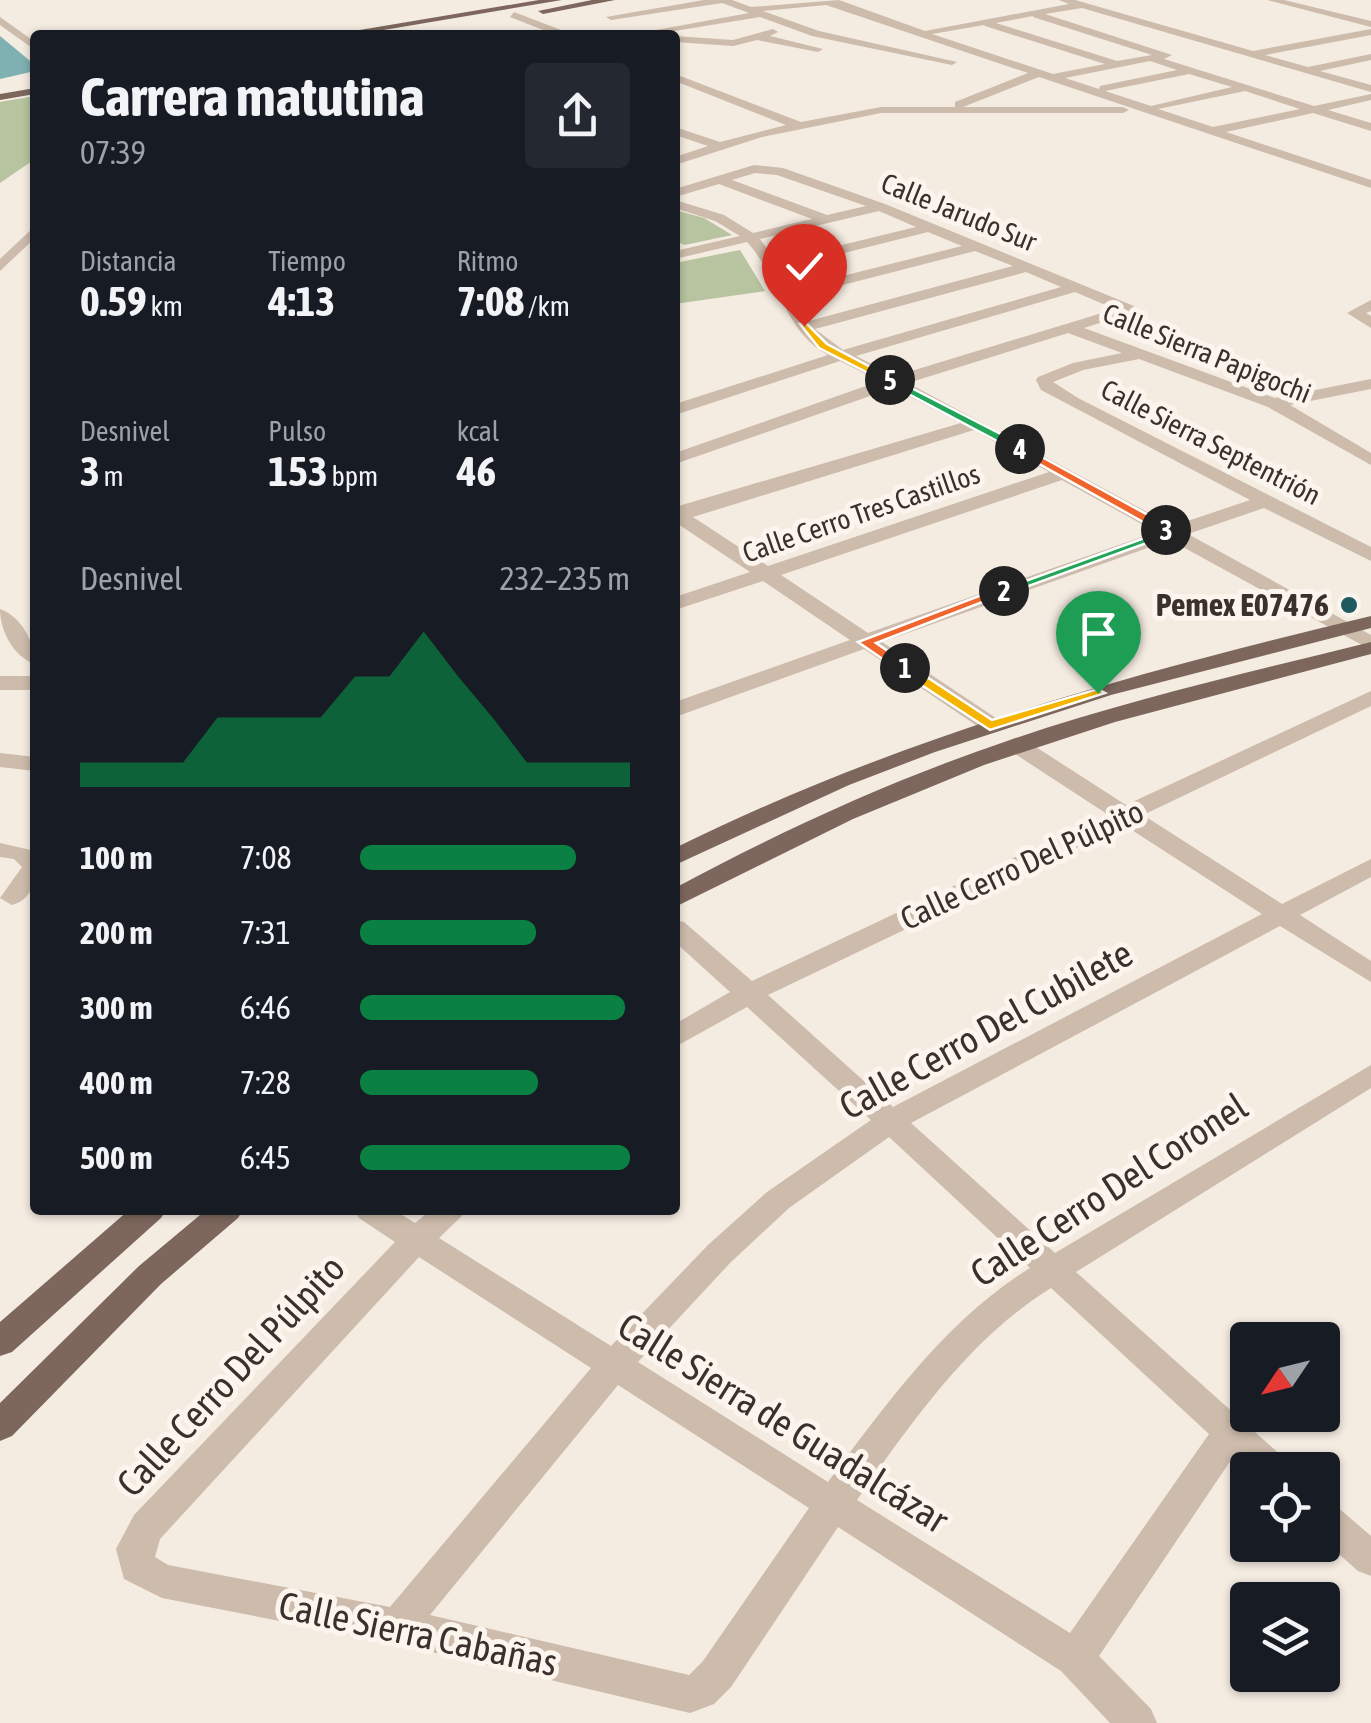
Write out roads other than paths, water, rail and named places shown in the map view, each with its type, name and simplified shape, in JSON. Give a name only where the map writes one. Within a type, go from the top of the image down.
[{"type":"main road","points":[[408,30],[557,0]]},
{"type":"main road","points":[[383,30],[610,0]]},
{"type":"main road","points":[[0,88],[30,83]]},
{"type":"main road","points":[[0,97],[30,93]]},
{"type":"main road","points":[[680,856],[776,808],[990,726],[1371,622]]},
{"type":"main road","points":[[680,897],[799,836],[1018,745],[1371,646]]},
{"type":"main road","points":[[0,1342],[144,1215]]},
{"type":"main road","points":[[0,1426],[150,1275],[220,1215]]},
{"type":"street","points":[[611,17],[723,0],[824,36],[952,62],[940,69],[924,70],[759,36]]},
{"type":"street","points":[[1064,0],[1369,90]]},
{"type":"street","points":[[930,30],[1112,0]]},
{"type":"street","points":[[1272,0],[1371,28]]},
{"type":"street","points":[[831,1],[1371,184]]},
{"type":"street","points":[[670,30],[831,1],[930,30],[1152,108]]},
{"type":"street","points":[[579,5],[648,30]]},
{"type":"street","points":[[0,9],[30,39]]},
{"type":"street","points":[[1032,14],[1165,55]]},
{"type":"street","points":[[514,15],[552,30]]},
{"type":"street","points":[[0,20],[30,40]]},
{"type":"street","points":[[982,22],[1118,64]]},
{"type":"street","points":[[680,39],[738,42],[794,26]]},
{"type":"street","points":[[1252,54],[1371,28]]},
{"type":"street","points":[[953,107],[1050,75],[1221,45]]},
{"type":"street","points":[[680,158],[797,125],[880,110],[1152,108],[1371,57]]},
{"type":"street","points":[[1150,58],[1371,127]]},
{"type":"street","points":[[1256,69],[1286,64]]},
{"type":"street","points":[[1104,88],[1190,70],[1225,69]]},
{"type":"street","points":[[680,79],[797,125]]},
{"type":"street","points":[[1218,130],[1314,109],[1369,90]]},
{"type":"street","points":[[1218,130],[1371,176]]},
{"type":"street","points":[[680,133],[719,146]]},
{"type":"street","name":"Calle Jarudo Sur","points":[[718,179],[767,168],[931,227],[1129,310],[1072,328]]},
{"type":"street","points":[[680,191],[718,179],[827,220]]},
{"type":"street","points":[[680,206],[724,219],[754,238],[774,266],[804,326],[840,356],[976,424],[1371,646]]},
{"type":"street","points":[[680,254],[880,207]]},
{"type":"street","points":[[20,224],[30,217]]},
{"type":"street","points":[[774,266],[931,227]]},
{"type":"street","points":[[0,266],[30,235]]},
{"type":"street","points":[[788,295],[978,246]]},
{"type":"street","points":[[804,326],[1027,267]]},
{"type":"street","points":[[680,408],[840,356],[1076,287]]},
{"type":"street","points":[[1364,320],[1357,310],[1371,305]]},
{"type":"street","points":[[680,457],[894,382],[1072,328]]},
{"type":"street","name":"Calle Sierra Papigochi","points":[[1072,328],[1274,403],[1371,460]]},
{"type":"street","name":"Calle Sierra Septentrión","points":[[1141,354],[1079,366],[1044,380],[1055,392],[1364,552]]},
{"type":"street","points":[[1274,403],[1371,384]]},
{"type":"street","points":[[680,514],[976,424]]},
{"type":"street","name":"Calle Cerro Tres Castillos","points":[[680,602],[1064,474]]},
{"type":"street","points":[[680,708],[1266,501]]},
{"type":"street","points":[[680,518],[990,726]]},
{"type":"street","points":[[1,620],[30,652]]},
{"type":"street","points":[[0,682],[30,683]]},
{"type":"street","name":"Calle Cerro Del Púlpito","points":[[680,1034],[750,993],[1371,698]]},
{"type":"street","points":[[1018,745],[1371,974]]},
{"type":"street","points":[[0,760],[30,763]]},
{"type":"street","points":[[0,850],[30,858]]},
{"type":"street","name":"Calle Cerro Del Cubilete","points":[[398,1626],[613,1366],[719,1254],[778,1200],[892,1120],[1371,868]]},
{"type":"street","points":[[16,898],[30,874]]},
{"type":"street","points":[[680,932],[892,1120],[1252,1452]]},
{"type":"street","name":"Calle Cerro Del Coronel","points":[[700,1691],[716,1674],[830,1504],[984,1318],[1052,1271],[1371,1075]]},
{"type":"street","name":"Calle Sierra de Guadalcázar","points":[[378,1215],[1076,1658],[1137,1723]]},
{"type":"street","name":"Calle Cerro Del Púlpito","points":[[137,1567],[135,1549],[147,1527],[417,1238],[446,1215]]},
{"type":"street","points":[[1076,1658],[1230,1432]]},
{"type":"street","points":[[1340,1532],[1371,1560]]},
{"type":"street","name":"Calle Sierra Cabañas","points":[[137,1567],[162,1581],[398,1626],[662,1690],[690,1694],[700,1691]]},
{"type":"water","points":[[0,36],[30,61],[30,72],[0,79]]},
{"type":"place","name":"Pemex E07476","points":[[1349,605]]}]
